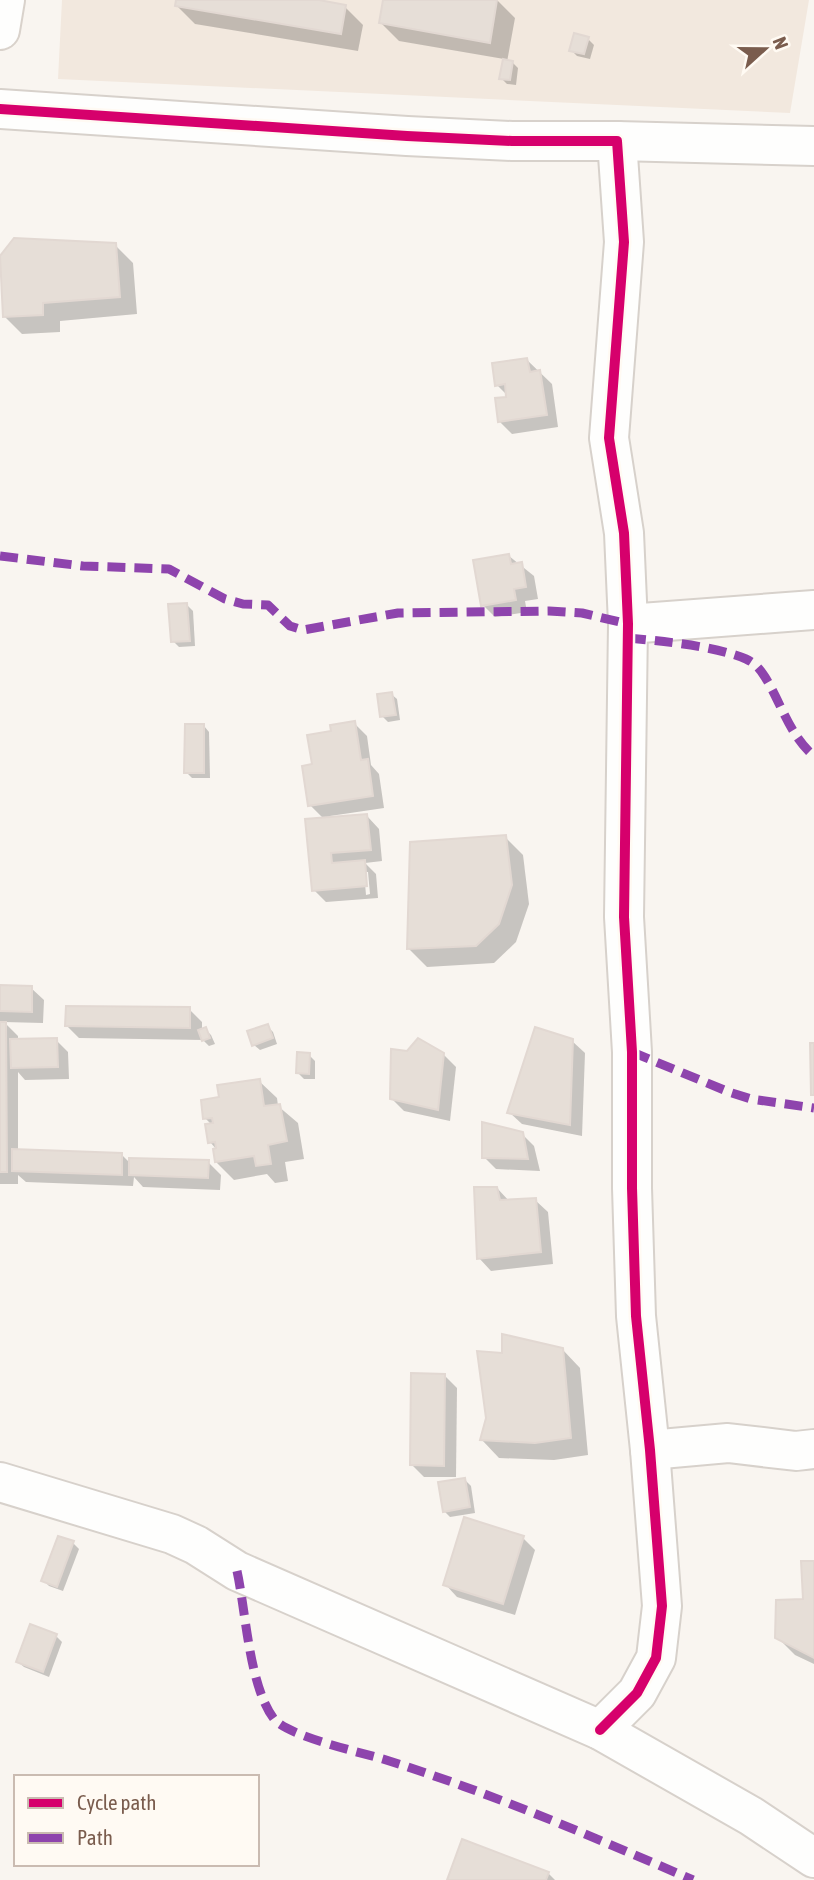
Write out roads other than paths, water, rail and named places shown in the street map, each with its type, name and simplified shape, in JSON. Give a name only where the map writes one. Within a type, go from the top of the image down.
[{"type":"street","points":[[0,30],[5,0]]},
{"type":"street","points":[[0,109],[420,137],[814,146]]},
{"type":"street","points":[[600,1730],[637,1693],[656,1658],[662,1606],[636,1316],[632,1188],[632,1052],[624,916],[628,624],[624,533],[610,438],[625,242],[617,141]]},
{"type":"street","points":[[628,624],[814,610]]},
{"type":"street","points":[[650,1450],[728,1443],[796,1451],[814,1449]]},
{"type":"street","points":[[0,1482],[172,1534],[237,1571],[600,1730],[751,1816],[814,1858]]}]
